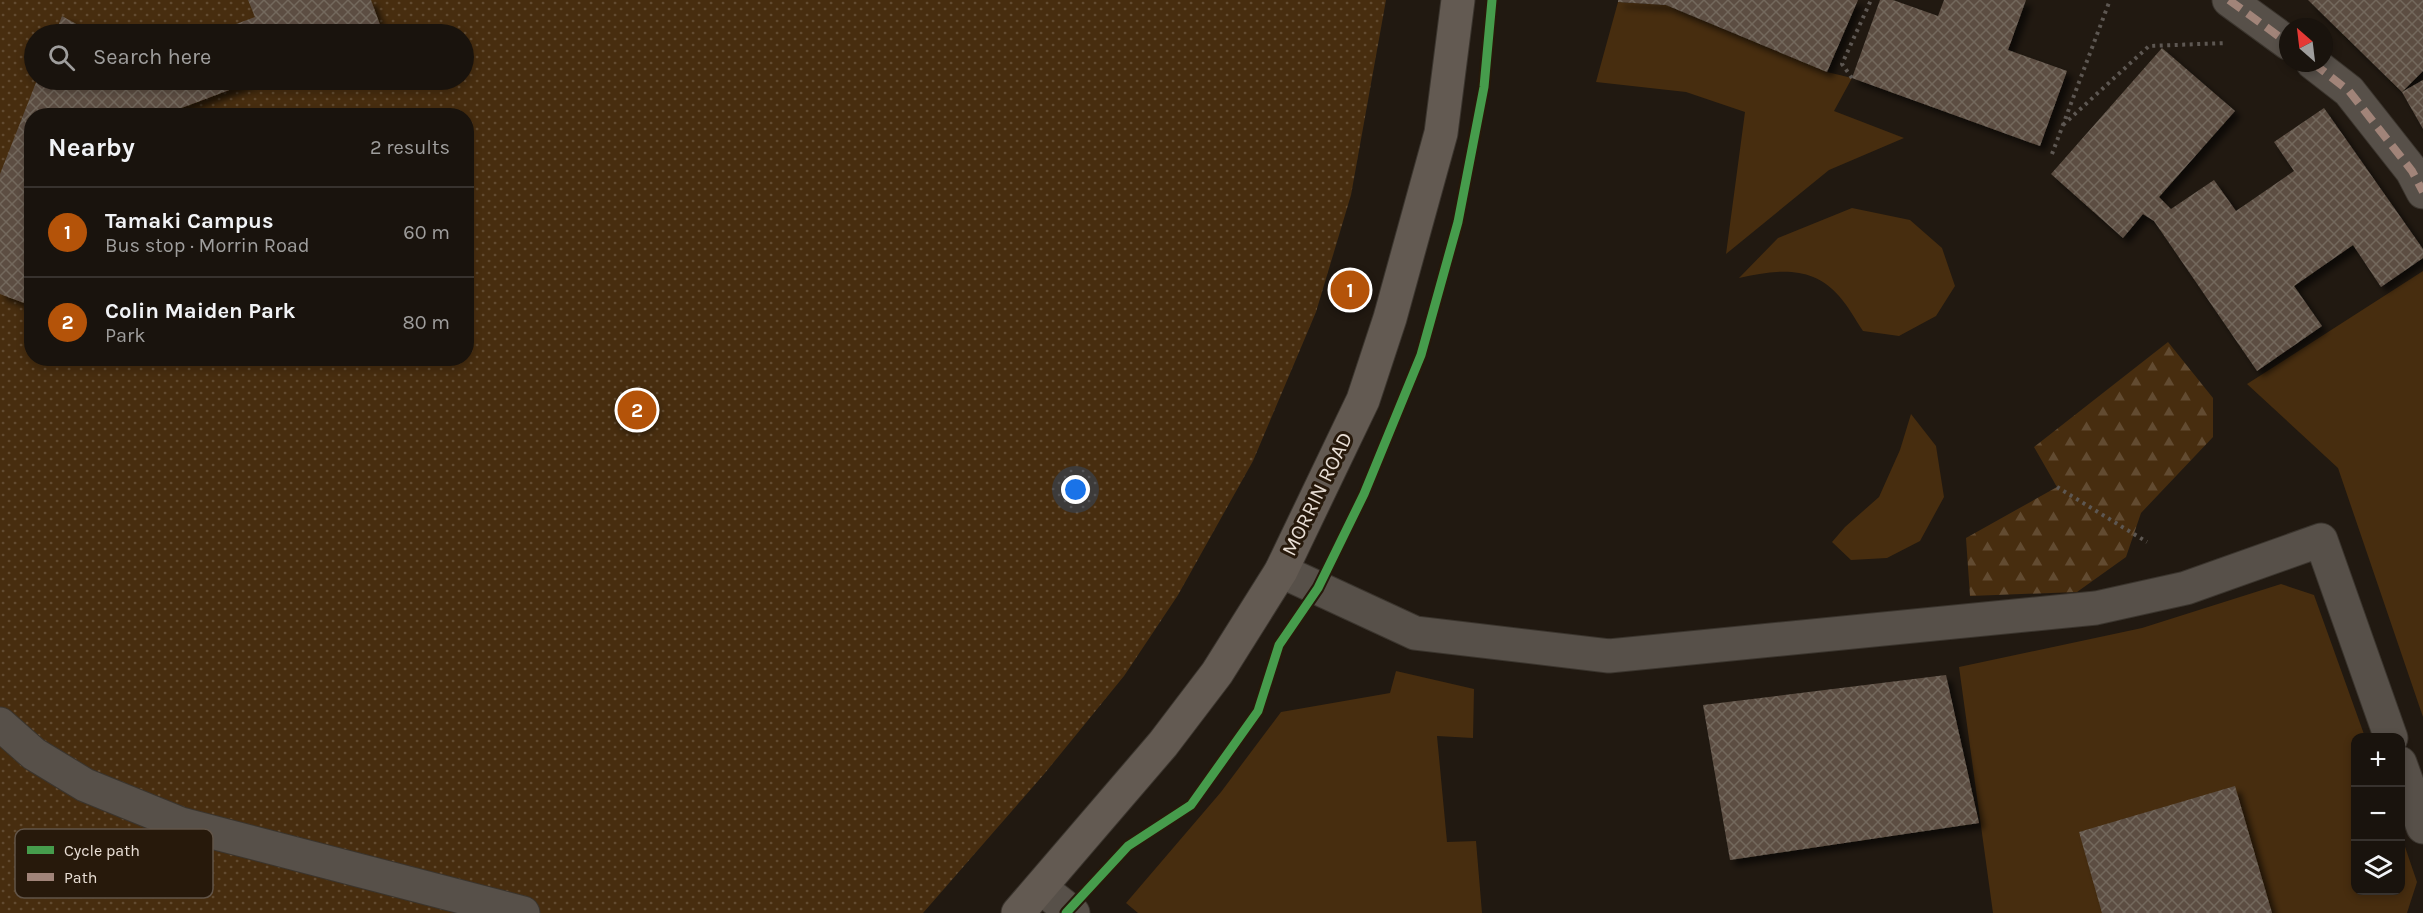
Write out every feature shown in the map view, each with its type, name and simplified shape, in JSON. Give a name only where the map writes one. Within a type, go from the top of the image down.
[{"type":"main road","name":"MORRIN ROAD","points":[[1018,913],[1163,744],[1216,673],[1281,571],[1363,400],[1390,318],[1441,133],[1458,0]]},
{"type":"street","points":[[2229,0],[2279,36]]},
{"type":"street","points":[[2325,72],[2349,91],[2412,171],[2423,192]]},
{"type":"street","points":[[1281,571],[1415,633],[1609,656],[2096,608],[2186,588],[2321,540],[2389,733]]},
{"type":"street","points":[[0,724],[34,754],[85,785],[181,824],[200,829]]},
{"type":"street","points":[[2405,777],[2423,826]]},
{"type":"street","points":[[213,832],[523,913]]},
{"type":"street","points":[[1041,888],[1073,913]]},
{"type":"path","points":[[1852,78],[1842,64],[1871,0]]},
{"type":"path","points":[[2052,154],[2110,0]]},
{"type":"path","points":[[2063,125],[2149,46],[2228,43]]},
{"type":"path","points":[[2057,487],[2147,542]]},
{"type":"green space","points":[[0,0],[1386,0],[1351,195],[1316,312],[1253,461],[1178,595],[1124,676],[1045,773],[923,913],[0,913]]},
{"type":"green space","points":[[1618,2],[1666,5],[1827,72],[1852,78],[1834,111],[1904,138],[1829,170],[1726,254],[1745,112],[1686,92],[1596,82]]},
{"type":"green space","points":[[1852,208],[1910,220],[1942,248],[1955,286],[1936,316],[1899,336],[1863,331],[1839,296],[1817,279],[1792,272],[1766,273],[1739,278],[1778,238]]},
{"type":"green space","points":[[2423,271],[2423,717],[2338,468],[2247,384]]},
{"type":"green space","points":[[2168,342],[2213,398],[2213,437],[2141,513],[2126,557],[2077,592],[1970,596],[1966,538],[2057,487],[2034,447]]},
{"type":"green space","points":[[1911,414],[1936,446],[1944,497],[1920,541],[1887,558],[1851,560],[1832,542],[1845,527],[1879,497],[1900,450]]},
{"type":"green space","points":[[2281,584],[2314,595],[2364,733],[2351,733],[2351,895],[2405,895],[2405,847],[2417,882],[2407,913],[1993,913],[1959,667],[2142,628]]},
{"type":"green space","points":[[1396,671],[1474,689],[1473,738],[1437,736],[1447,842],[1476,841],[1482,913],[1138,913],[1126,903],[1221,792],[1281,712],[1390,693]]},
{"type":"building","points":[[248,0],[371,0],[380,24],[236,24],[255,17]]},
{"type":"building","points":[[1618,0],[1858,0],[1827,72],[1666,5],[1618,2]]},
{"type":"building","points":[[1880,0],[1893,0],[1938,16],[1944,0],[2026,0],[2008,50],[2067,71],[2040,146],[1852,78]]},
{"type":"building","points":[[2308,0],[2423,0],[2423,71],[2402,92],[2333,24],[2333,18],[2326,18]]},
{"type":"building","points":[[62,16],[76,24],[59,24]]},
{"type":"building","points":[[2162,48],[2235,111],[2159,197],[2171,209],[2214,180],[2236,211],[2294,171],[2274,142],[2324,108],[2423,249],[2423,258],[2381,287],[2353,245],[2294,286],[2322,326],[2257,371],[2154,221],[2143,214],[2123,238],[2051,174]]},
{"type":"building","points":[[2423,80],[2423,129],[2402,92]]},
{"type":"building","points":[[33,90],[229,90],[181,108],[26,108]]},
{"type":"building","points":[[24,113],[24,303],[0,294],[0,174]]},
{"type":"building","points":[[1946,675],[1979,823],[1730,860],[1703,705]]},
{"type":"building","points":[[2235,786],[2272,913],[2102,913],[2079,832]]},
{"type":"marked path","points":[[2229,0],[2279,36]]},
{"type":"marked path","points":[[2325,72],[2349,91],[2412,171],[2423,192]]},
{"type":"cycle path","points":[[1066,913],[1128,846],[1191,805],[1258,711],[1279,645],[1318,588],[1364,494],[1421,355],[1458,222],[1484,87],[1492,0]]},
{"type":"place","name":"Tamaki Campus","points":[[1350,290]]},
{"type":"place","name":"Colin Maiden Park","points":[[637,410]]}]
